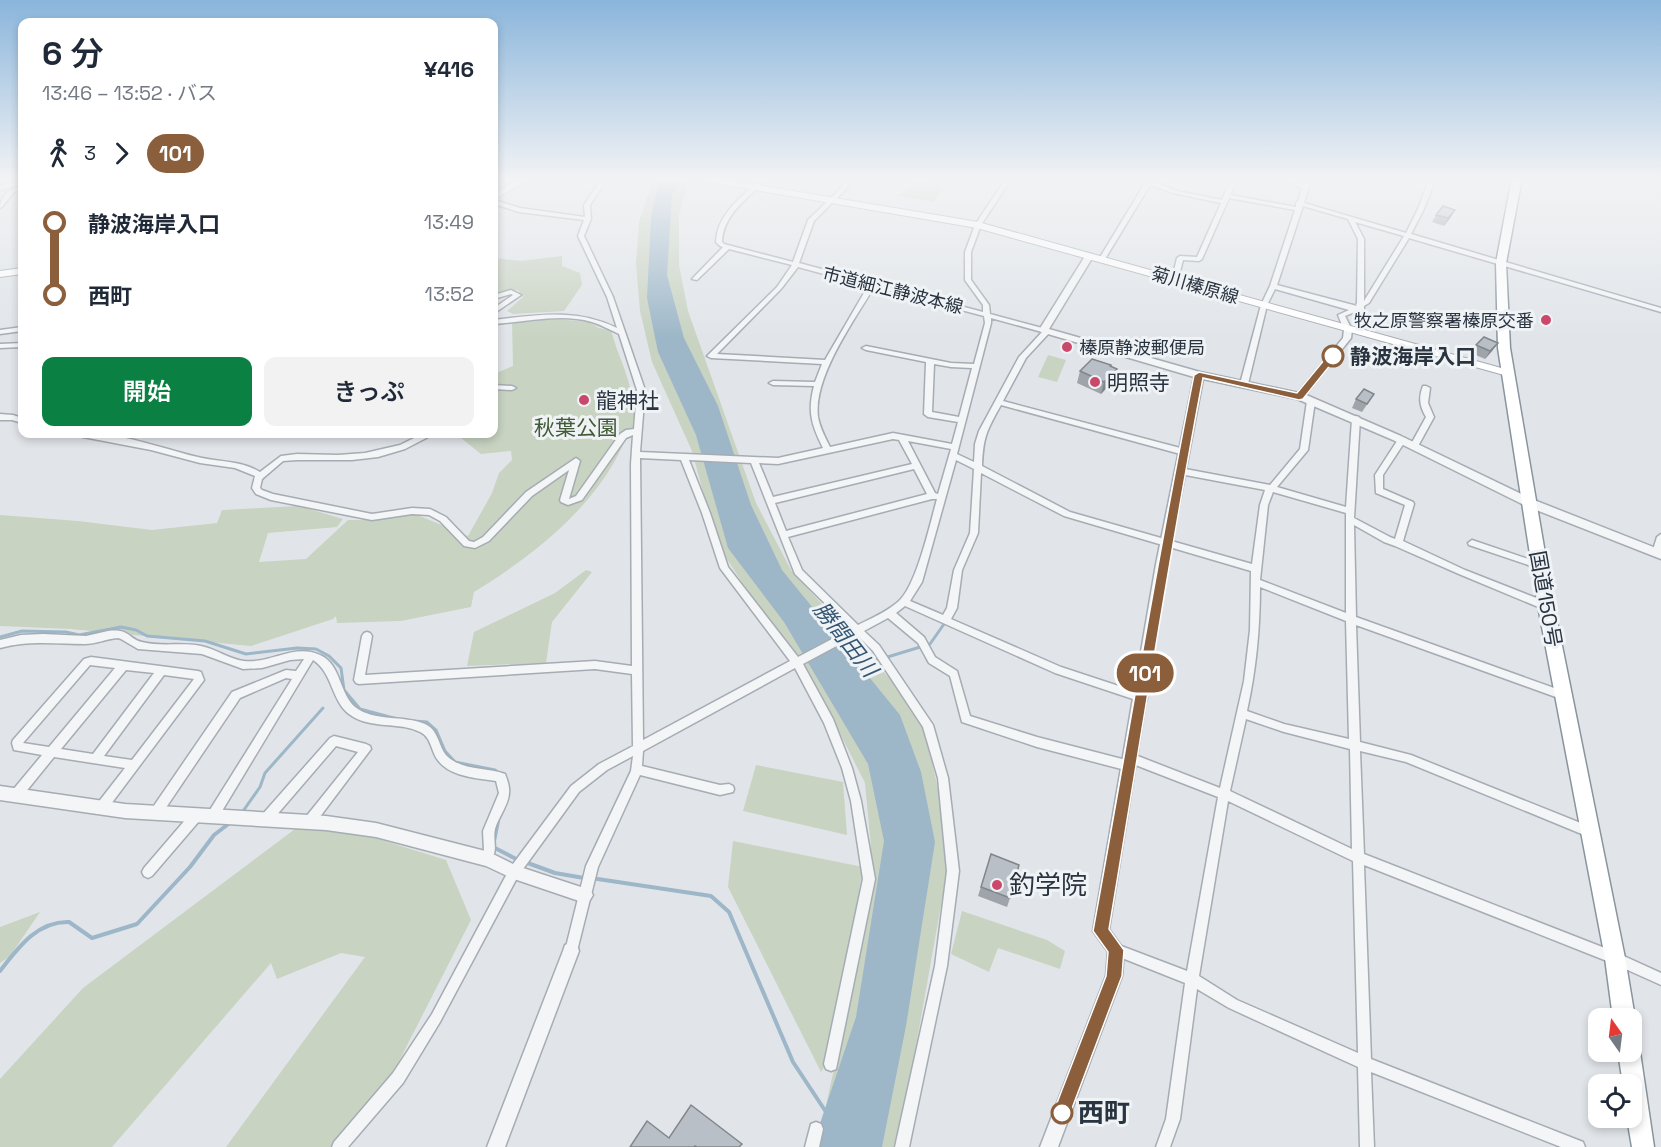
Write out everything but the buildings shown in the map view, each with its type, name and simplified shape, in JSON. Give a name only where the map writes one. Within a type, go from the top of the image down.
[{"type":"highway","name":"国道150号","points":[[1507,232],[1501,263],[1503,335],[1508,373],[1546,606],[1615,958],[1622,1008]]},
{"type":"highway","points":[[1630,1062],[1643,1147]]},
{"type":"main road","name":"菊川榛原線","points":[[1002,232],[1508,373]]},
{"type":"main road","points":[[0,274],[18,272]]},
{"type":"street","points":[[496,1147],[571,951],[591,871],[636,768],[636,455],[641,390],[610,297],[581,236],[583,232]]},
{"type":"street","points":[[695,279],[726,248],[719,242],[719,232]]},
{"type":"street","points":[[807,232],[795,266],[779,288],[711,356],[828,362]]},
{"type":"street","points":[[339,1147],[398,1078],[436,1018],[515,870],[576,789],[603,767],[858,630],[904,602],[916,582],[937,496],[954,451],[988,323],[986,305],[968,280],[968,252],[976,232]]},
{"type":"street","points":[[1102,259],[1119,232]]},
{"type":"street","points":[[1175,279],[1180,258],[1199,259],[1211,232]]},
{"type":"street","points":[[1244,384],[1264,305],[1273,286],[1290,232]]},
{"type":"street","points":[[1357,232],[1361,239],[1358,307],[1360,331]]},
{"type":"street","points":[[1398,232],[1661,310]]},
{"type":"street","points":[[1299,396],[1347,338],[1347,328],[1340,317],[1366,303],[1411,232]]},
{"type":"street","name":"市道細江静波本線","points":[[726,248],[988,314],[1045,331]]},
{"type":"street","points":[[945,620],[952,608],[958,570],[974,533],[979,444],[1023,357],[1045,331],[1090,255]]},
{"type":"street","points":[[828,450],[816,426],[814,412],[816,384],[871,286]]},
{"type":"street","points":[[1273,286],[1358,307]]},
{"type":"street","points":[[498,296],[511,292],[518,295],[498,308]]},
{"type":"street","points":[[498,321],[537,316],[580,317],[593,320],[621,333]]},
{"type":"street","points":[[0,332],[18,329]]},
{"type":"street","points":[[1045,331],[1199,375],[1299,396],[1402,440],[1530,503],[1658,554],[1661,537]]},
{"type":"street","points":[[0,346],[18,345]]},
{"type":"street","points":[[866,348],[930,361],[975,366]]},
{"type":"street","points":[[930,361],[928,414],[962,420]]},
{"type":"street","points":[[1199,375],[1153,618],[1142,698],[1101,931],[1116,950],[1192,979],[1233,1004],[1365,1063],[1578,1147]]},
{"type":"street","points":[[773,383],[816,384]]},
{"type":"street","points":[[498,387],[512,388]]},
{"type":"street","points":[[1414,446],[1430,417],[1423,398],[1426,388]]},
{"type":"street","points":[[1163,1147],[1173,1119],[1192,979],[1224,794],[1243,714],[1255,630],[1256,569],[1264,505],[1271,488],[1304,450],[1311,401]]},
{"type":"street","points":[[999,402],[1184,452]]},
{"type":"street","points":[[0,417],[18,419]]},
{"type":"street","points":[[1356,419],[1350,515],[1354,745],[1367,1147]]},
{"type":"street","points":[[110,438],[192,458],[249,468],[259,475],[256,488],[259,492],[271,497],[372,517],[412,511],[430,512],[443,519],[467,544],[475,545],[486,539],[529,494],[576,461],[564,500],[568,502],[579,498],[623,436],[629,432],[638,432]]},
{"type":"street","points":[[636,455],[685,459],[778,461],[893,436],[902,437],[954,451],[978,468],[1067,514],[1167,545],[1256,569]]},
{"type":"street","points":[[902,437],[917,466],[937,496]]},
{"type":"street","points":[[258,478],[281,459],[358,458],[381,455],[421,438]]},
{"type":"street","points":[[1398,543],[1410,504],[1379,491],[1379,475],[1402,440]]},
{"type":"street","points":[[685,459],[724,568],[797,663],[829,722],[847,768],[856,801],[869,879],[831,1064]]},
{"type":"street","points":[[751,461],[798,572],[858,630],[883,658],[928,725],[943,778],[953,871],[941,966],[902,1147]]},
{"type":"street","points":[[769,501],[917,466]]},
{"type":"street","points":[[1180,471],[1271,488],[1350,515],[1387,540],[1546,606]]},
{"type":"street","points":[[783,535],[937,496]]},
{"type":"street","points":[[1472,543],[1540,566]]},
{"type":"street","points":[[1257,582],[1564,696]]},
{"type":"street","points":[[904,602],[1058,670],[1142,698]]},
{"type":"street","points":[[889,613],[924,646],[932,660],[954,674],[966,719],[1037,742],[1130,762],[1224,794],[1359,858],[1615,958],[1661,979]]},
{"type":"street","points":[[0,644],[39,638],[89,640],[124,635],[137,646],[209,652],[245,666],[306,654],[319,659],[329,669],[340,695],[352,710],[374,718],[425,728],[434,739],[438,753],[445,761],[455,767],[501,777],[504,793],[489,831],[490,852],[485,858]]},
{"type":"street","points":[[367,636],[359,680],[595,665],[637,671]]},
{"type":"street","points":[[212,817],[311,656]]},
{"type":"street","points":[[101,808],[134,765],[199,680],[198,675],[87,662],[17,743],[18,747],[134,765]]},
{"type":"street","points":[[15,795],[124,665]]},
{"type":"street","points":[[94,759],[162,670]]},
{"type":"street","points":[[154,814],[237,695],[286,674],[300,676]]},
{"type":"street","points":[[1243,714],[1284,728],[1407,758],[1589,832]]},
{"type":"street","points":[[266,820],[333,741],[366,749],[309,822]]},
{"type":"street","points":[[636,768],[720,790],[729,789]]},
{"type":"street","points":[[0,793],[154,814],[309,822],[376,830],[485,858],[515,870],[586,890]]},
{"type":"street","points":[[148,872],[196,816]]},
{"type":"street","points":[[1049,1147],[1114,976],[1116,950]]},
{"type":"street","points":[[812,1147],[816,1129]]},
{"type":"green space","points":[[638,232],[679,232],[679,265],[688,311],[756,503],[791,570],[900,690],[926,734],[951,849],[898,1147],[817,1147],[864,931],[871,847],[865,783],[810,674],[753,599],[717,544],[692,451],[652,362],[640,311],[636,263]]},
{"type":"green space","points":[[562,256],[562,266],[580,273],[582,285],[564,311],[513,314],[507,311],[523,297],[518,290],[498,293],[498,258],[521,261]]},
{"type":"green space","name":"秋葉公園","points":[[556,319],[589,322],[599,328],[611,330],[632,398],[641,399],[637,432],[628,433],[602,482],[584,504],[521,561],[474,592],[471,607],[401,621],[337,623],[336,616],[333,619],[251,646],[70,629],[0,626],[0,515],[152,530],[217,523],[222,510],[299,506],[343,519],[337,527],[268,533],[259,562],[306,559],[348,520],[415,514],[468,536],[492,493],[499,473],[512,460],[511,451],[481,454],[461,438],[498,438],[498,372],[513,366],[512,322]]},
{"type":"green space","points":[[1048,355],[1066,360],[1057,382],[1038,377]]},
{"type":"green space","points":[[586,570],[592,572],[552,622],[546,663],[467,666],[474,632],[555,593]]},
{"type":"green space","points":[[756,765],[843,782],[847,835],[743,811]]},
{"type":"green space","points":[[299,826],[372,837],[446,860],[471,920],[395,1069],[349,1147],[226,1147],[365,957],[341,953],[277,979],[271,963],[112,1147],[0,1147],[0,1079],[83,988]]},
{"type":"green space","points":[[733,841],[863,867],[833,1054],[821,1072],[728,887]]},
{"type":"green space","points":[[962,911],[1047,940],[1065,951],[1060,969],[998,948],[989,972],[951,954]]},
{"type":"green space","points":[[40,912],[10,956],[0,963],[0,927]]},
{"type":"water","points":[[650,232],[670,232],[667,275],[684,338],[718,406],[751,505],[782,570],[900,715],[921,772],[935,842],[906,1026],[882,1147],[812,1147],[856,1017],[884,841],[868,764],[784,622],[728,548],[696,435],[658,352],[647,298]]},
{"type":"waterway","name":"勝間田川","points":[[858,666],[930,644],[944,624]]},
{"type":"waterway","points":[[0,637],[22,631],[66,632],[79,635],[121,627],[136,630],[147,636],[205,641],[246,654],[297,648],[316,649],[329,656],[341,668],[344,690],[360,709],[401,720],[427,722],[436,730],[445,751],[455,762],[495,770],[506,779],[508,786]]},
{"type":"waterway","points":[[241,814],[260,787],[265,773],[323,708]]},
{"type":"waterway","points":[[497,822],[506,802]]},
{"type":"waterway","points":[[494,841],[498,821]]},
{"type":"waterway","points":[[0,971],[29,938],[47,926],[69,922],[92,938],[137,924],[190,867],[214,835],[231,822]]},
{"type":"waterway","points":[[493,847],[518,860]]},
{"type":"waterway","points":[[525,862],[555,873],[584,878]]},
{"type":"waterway","points":[[591,878],[711,896],[729,912],[793,1062],[826,1112]]},
{"type":"bus line","name":"101","points":[[1062,1113],[1114,976],[1116,950],[1101,931],[1142,698],[1162,564],[1199,375],[1299,396],[1333,356]]},
{"type":"place","name":"牧之原警察署榛原交番","points":[[1546,320]]},
{"type":"place","name":"榛原静波郵便局","points":[[1067,347]]},
{"type":"place","name":"静波海岸入口","points":[[1333,356]]},
{"type":"place","name":"明照寺","points":[[1095,382]]},
{"type":"place","name":"龍神社","points":[[584,400]]},
{"type":"place","name":"釣学院","points":[[997,885]]},
{"type":"place","name":"西町","points":[[1062,1113]]}]
